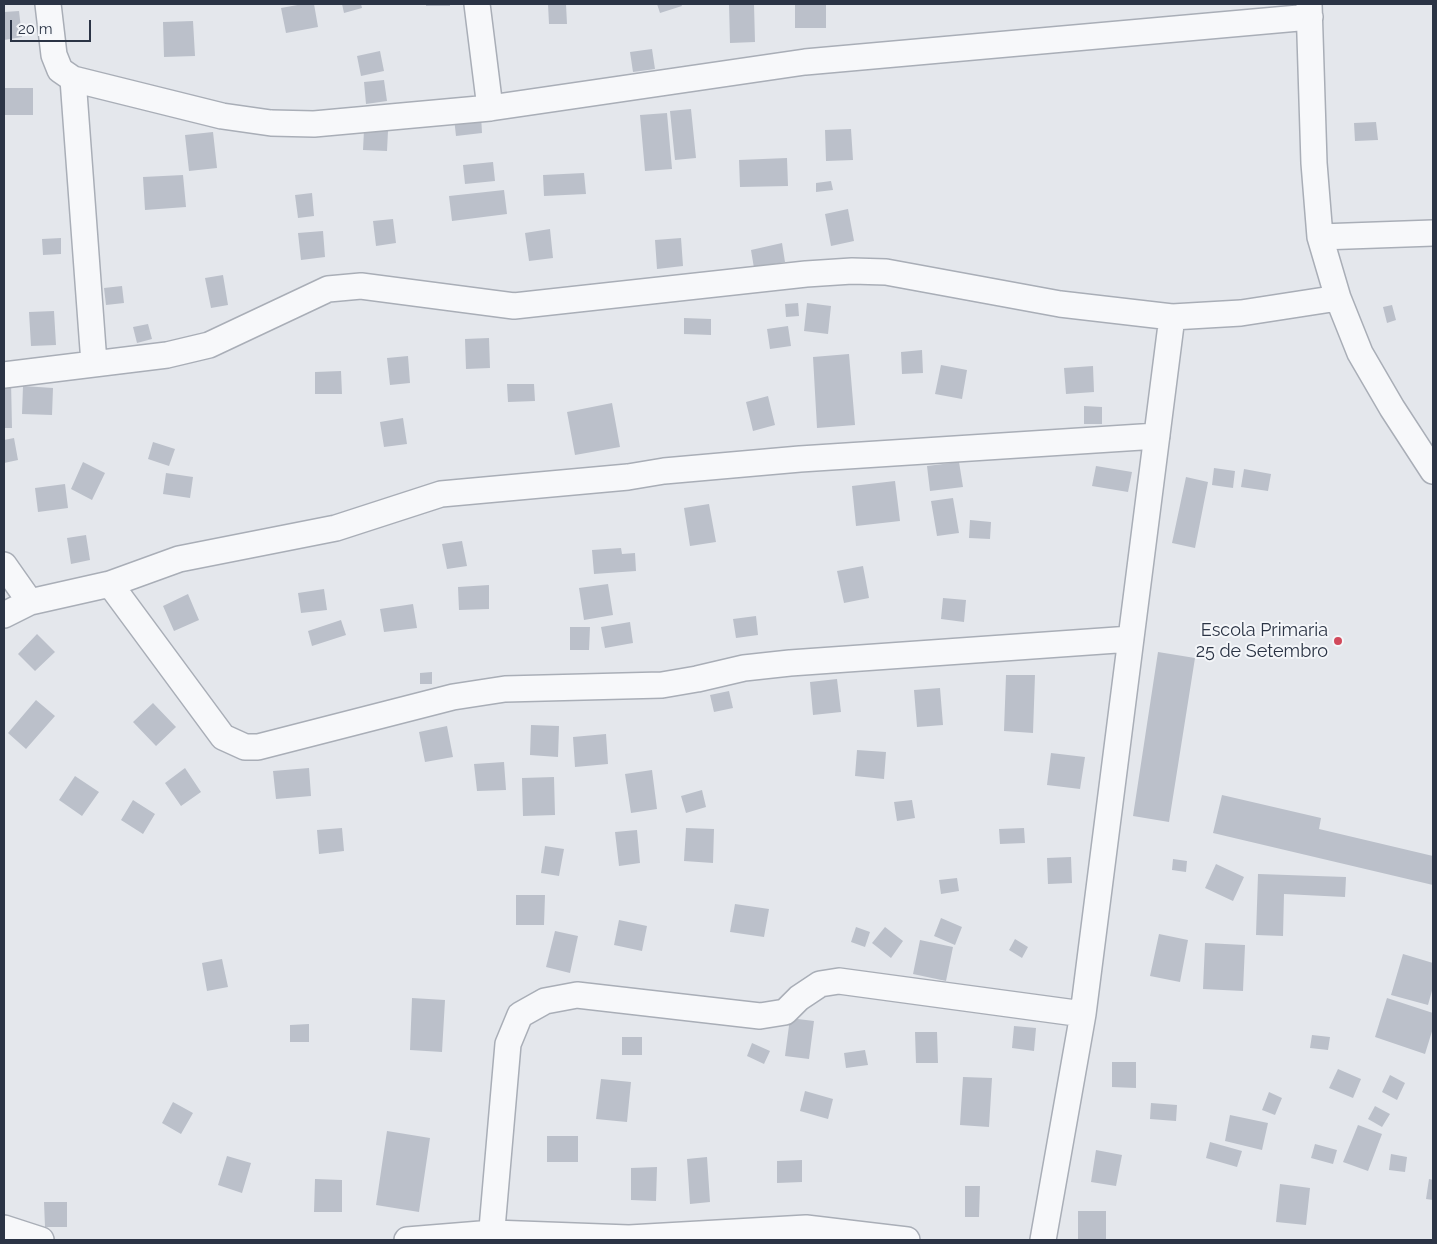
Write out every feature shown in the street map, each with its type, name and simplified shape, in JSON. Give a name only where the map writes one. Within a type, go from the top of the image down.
[{"type":"street","points":[[48,4],[54,55],[60,70],[73,79],[222,116],[271,123],[314,124],[490,108],[804,62],[1310,10],[1314,163],[1320,237],[1338,298],[1360,353],[1392,408],[1433,471]]},
{"type":"street","points":[[477,4],[490,108]]},
{"type":"street","points":[[73,79],[94,363]]},
{"type":"street","points":[[1320,237],[1433,233]]},
{"type":"street","points":[[4,375],[167,355],[209,345],[328,289],[361,286],[514,306],[806,274],[869,271],[886,272],[1060,304],[1172,316],[1241,313],[1338,298]]},
{"type":"street","points":[[1043,1240],[1083,1014],[1172,316]]},
{"type":"street","points":[[4,615],[30,602],[110,584],[179,559],[336,528],[441,494],[800,459],[1157,436]]},
{"type":"street","points":[[4,565],[30,602]]},
{"type":"street","points":[[110,584],[223,737],[245,747],[258,747],[453,697],[505,689],[662,685],[744,668],[790,663],[1131,639]]},
{"type":"street","points":[[492,1237],[508,1044],[520,1015],[545,1001],[576,995],[760,1016],[785,1012],[799,998],[820,984],[839,981],[1083,1014]]},
{"type":"street","points":[[4,1228],[41,1240]]},
{"type":"street","points":[[407,1240],[492,1237],[629,1238],[806,1228],[907,1240]]},
{"type":"building","points":[[314,4],[318,27],[286,33],[281,8]]},
{"type":"building","points":[[342,4],[361,4],[362,8],[344,13]]},
{"type":"building","points":[[426,4],[450,4],[450,6],[426,6]]},
{"type":"building","points":[[548,4],[566,4],[567,24],[549,24]]},
{"type":"building","points":[[657,4],[681,4],[682,6],[660,13]]},
{"type":"building","points":[[729,4],[754,4],[755,42],[730,43]]},
{"type":"building","points":[[795,4],[826,5],[826,28],[795,28]]},
{"type":"building","points":[[19,11],[22,37],[4,40],[4,12]]},
{"type":"building","points":[[193,21],[195,56],[164,57],[163,22]]},
{"type":"building","points":[[652,49],[655,69],[633,72],[630,52]]},
{"type":"building","points":[[380,51],[384,71],[361,76],[357,56]]},
{"type":"building","points":[[384,80],[387,101],[366,104],[364,82]]},
{"type":"building","points":[[4,88],[33,88],[33,115],[4,115]]},
{"type":"building","points":[[691,109],[696,158],[675,160],[670,111]]},
{"type":"building","points":[[667,113],[672,169],[645,171],[640,115]]},
{"type":"building","points":[[481,115],[482,133],[456,136],[454,118]]},
{"type":"building","points":[[1376,122],[1378,140],[1355,141],[1354,123]]},
{"type":"building","points":[[851,129],[853,160],[826,161],[825,130]]},
{"type":"building","points":[[364,130],[388,131],[387,151],[363,150]]},
{"type":"building","points":[[213,132],[217,168],[189,171],[185,135]]},
{"type":"building","points":[[787,158],[788,186],[740,187],[739,160]]},
{"type":"building","points":[[493,162],[495,181],[465,184],[463,165]]},
{"type":"building","points":[[584,173],[586,194],[544,196],[543,175]]},
{"type":"building","points":[[183,175],[186,207],[145,210],[143,177]]},
{"type":"building","points":[[831,181],[833,190],[816,192],[816,183]]},
{"type":"building","points":[[504,190],[507,214],[452,221],[449,196]]},
{"type":"building","points":[[312,193],[314,216],[298,218],[295,195]]},
{"type":"building","points":[[848,209],[854,241],[831,246],[825,214]]},
{"type":"building","points":[[393,219],[396,243],[376,246],[373,221]]},
{"type":"building","points":[[550,229],[553,258],[529,261],[525,233]]},
{"type":"building","points":[[323,231],[325,257],[301,260],[298,233]]},
{"type":"building","points":[[61,238],[61,254],[43,255],[42,239]]},
{"type":"building","points":[[681,238],[683,266],[657,269],[655,240]]},
{"type":"building","points":[[782,243],[785,262],[754,268],[751,250]]},
{"type":"building","points":[[223,275],[228,305],[211,308],[205,278]]},
{"type":"building","points":[[122,286],[124,303],[106,305],[104,288]]},
{"type":"building","points":[[798,303],[799,316],[786,317],[785,304]]},
{"type":"building","points":[[807,303],[831,306],[828,334],[804,331]]},
{"type":"building","points":[[1392,305],[1396,320],[1387,323],[1383,307]]},
{"type":"building","points":[[54,311],[56,345],[31,346],[29,312]]},
{"type":"building","points":[[684,318],[711,319],[711,335],[684,334]]},
{"type":"building","points":[[148,324],[152,339],[137,343],[133,327]]},
{"type":"building","points":[[788,326],[791,346],[770,349],[767,329]]},
{"type":"building","points":[[489,338],[490,368],[466,369],[465,339]]},
{"type":"building","points":[[922,350],[923,373],[902,374],[901,352]]},
{"type":"building","points":[[849,354],[855,425],[817,428],[813,357]]},
{"type":"building","points":[[408,356],[410,383],[390,385],[387,358]]},
{"type":"building","points":[[941,365],[967,370],[962,399],[935,394]]},
{"type":"building","points":[[1093,366],[1094,392],[1066,394],[1064,368]]},
{"type":"building","points":[[341,371],[342,394],[315,394],[315,372]]},
{"type":"building","points":[[4,381],[11,381],[12,428],[4,428]]},
{"type":"building","points":[[507,384],[534,384],[535,401],[508,402]]},
{"type":"building","points":[[23,386],[53,388],[52,415],[22,414]]},
{"type":"building","points":[[768,396],[775,425],[753,431],[746,402]]},
{"type":"building","points":[[612,403],[620,447],[575,455],[567,412]]},
{"type":"building","points":[[1084,406],[1102,407],[1102,424],[1084,424]]},
{"type":"building","points":[[403,418],[407,444],[384,447],[380,422]]},
{"type":"building","points":[[14,438],[18,460],[4,463],[4,440]]},
{"type":"building","points":[[153,442],[175,449],[169,466],[148,459]]},
{"type":"building","points":[[83,462],[105,473],[92,500],[71,489]]},
{"type":"building","points":[[959,462],[963,487],[930,491],[927,466]]},
{"type":"building","points":[[1096,466],[1132,472],[1128,492],[1092,486]]},
{"type":"building","points":[[1214,468],[1235,471],[1233,488],[1212,485]]},
{"type":"building","points":[[1244,469],[1271,474],[1268,491],[1241,487]]},
{"type":"building","points":[[166,473],[193,477],[190,498],[163,494]]},
{"type":"building","points":[[1186,477],[1208,482],[1195,548],[1172,543]]},
{"type":"building","points":[[895,481],[900,521],[856,526],[852,486]]},
{"type":"building","points":[[65,484],[68,508],[38,512],[35,488]]},
{"type":"building","points":[[953,498],[959,533],[937,536],[931,501]]},
{"type":"building","points":[[709,504],[716,542],[690,546],[684,508]]},
{"type":"building","points":[[970,520],[991,522],[990,539],[969,538]]},
{"type":"building","points":[[86,535],[90,560],[71,564],[67,538]]},
{"type":"building","points":[[462,541],[467,566],[447,569],[442,544]]},
{"type":"building","points":[[621,548],[622,554],[635,553],[636,571],[594,574],[592,550]]},
{"type":"building","points":[[863,566],[869,598],[844,603],[837,571]]},
{"type":"building","points":[[608,584],[613,615],[584,620],[579,588]]},
{"type":"building","points":[[489,585],[489,609],[459,610],[458,587]]},
{"type":"building","points":[[324,589],[327,610],[301,613],[298,593]]},
{"type":"building","points":[[188,594],[199,620],[174,631],[163,606]]},
{"type":"building","points":[[943,598],[966,600],[964,622],[941,619]]},
{"type":"building","points":[[413,604],[417,628],[384,632],[380,609]]},
{"type":"building","points":[[756,616],[758,635],[736,638],[733,619]]},
{"type":"building","points":[[341,620],[346,635],[312,646],[308,631]]},
{"type":"building","points":[[630,622],[633,643],[605,648],[601,627]]},
{"type":"building","points":[[570,627],[590,627],[589,650],[570,650]]},
{"type":"building","points":[[37,634],[55,652],[35,671],[18,654]]},
{"type":"building","points":[[1158,652],[1195,658],[1169,822],[1133,816]]},
{"type":"building","points":[[432,672],[432,684],[420,684],[420,673]]},
{"type":"building","points":[[1006,675],[1035,675],[1033,733],[1004,731]]},
{"type":"building","points":[[837,679],[841,712],[813,715],[810,682]]},
{"type":"building","points":[[940,688],[943,725],[917,727],[914,690]]},
{"type":"building","points":[[729,691],[733,708],[714,712],[710,695]]},
{"type":"building","points":[[36,700],[55,716],[26,749],[8,733]]},
{"type":"building","points":[[153,703],[176,727],[156,746],[133,722]]},
{"type":"building","points":[[531,725],[559,726],[558,757],[530,755]]},
{"type":"building","points":[[447,726],[453,757],[425,762],[419,732]]},
{"type":"building","points":[[606,734],[608,764],[575,767],[573,737]]},
{"type":"building","points":[[857,750],[886,752],[884,779],[855,776]]},
{"type":"building","points":[[1051,753],[1085,757],[1080,789],[1047,785]]},
{"type":"building","points":[[504,762],[506,790],[477,791],[474,764]]},
{"type":"building","points":[[185,768],[201,792],[181,806],[165,783]]},
{"type":"building","points":[[309,768],[311,796],[276,799],[273,771]]},
{"type":"building","points":[[652,770],[657,809],[631,813],[625,774]]},
{"type":"building","points":[[75,776],[99,792],[82,816],[59,800]]},
{"type":"building","points":[[554,777],[555,815],[523,816],[522,778]]},
{"type":"building","points":[[702,790],[706,807],[686,813],[681,796]]},
{"type":"building","points":[[1222,795],[1321,818],[1319,829],[1433,856],[1433,885],[1213,833]]},
{"type":"building","points":[[133,800],[155,814],[143,834],[121,820]]},
{"type":"building","points":[[912,800],[915,818],[897,821],[894,802]]},
{"type":"building","points":[[342,828],[344,851],[319,854],[317,830]]},
{"type":"building","points":[[686,828],[714,829],[713,863],[684,861]]},
{"type":"building","points":[[1024,828],[1025,843],[1000,844],[999,829]]},
{"type":"building","points":[[637,830],[640,863],[619,866],[615,832]]},
{"type":"building","points":[[545,846],[564,849],[559,876],[541,873]]},
{"type":"building","points":[[1071,857],[1072,883],[1048,884],[1047,858]]},
{"type":"building","points":[[1173,859],[1187,861],[1186,872],[1172,870]]},
{"type":"building","points":[[1216,864],[1244,877],[1233,901],[1205,888]]},
{"type":"building","points":[[1258,874],[1346,877],[1345,897],[1284,894],[1283,936],[1256,935]]},
{"type":"building","points":[[957,878],[959,891],[941,894],[939,880]]},
{"type":"building","points":[[516,895],[545,895],[544,925],[516,925]]},
{"type":"building","points":[[735,904],[769,909],[764,937],[730,932]]},
{"type":"building","points":[[941,918],[962,927],[955,945],[934,936]]},
{"type":"building","points":[[619,920],[647,926],[642,951],[614,945]]},
{"type":"building","points":[[856,927],[870,932],[865,947],[851,942]]},
{"type":"building","points":[[885,927],[903,941],[891,958],[872,943]]},
{"type":"building","points":[[555,931],[578,936],[570,973],[546,967]]},
{"type":"building","points":[[1159,934],[1188,940],[1180,982],[1150,976]]},
{"type":"building","points":[[1015,939],[1028,947],[1022,958],[1009,950]]},
{"type":"building","points":[[920,940],[953,947],[946,981],[913,974]]},
{"type":"building","points":[[1205,943],[1245,945],[1243,991],[1203,989]]},
{"type":"building","points":[[1403,954],[1433,963],[1433,987],[1428,1005],[1391,995]]},
{"type":"building","points":[[222,959],[228,987],[207,991],[202,963]]},
{"type":"building","points":[[412,998],[445,1000],[442,1052],[410,1050]]},
{"type":"building","points":[[1387,998],[1433,1013],[1433,1028],[1425,1054],[1375,1037]]},
{"type":"building","points":[[790,1018],[814,1021],[809,1059],[785,1056]]},
{"type":"building","points":[[309,1024],[309,1042],[290,1042],[290,1025]]},
{"type":"building","points":[[1014,1026],[1036,1028],[1034,1051],[1012,1048]]},
{"type":"building","points":[[915,1032],[937,1032],[938,1063],[916,1063]]},
{"type":"building","points":[[1312,1035],[1330,1037],[1328,1050],[1310,1048]]},
{"type":"building","points":[[622,1037],[642,1037],[642,1055],[622,1055]]},
{"type":"building","points":[[752,1043],[770,1051],[764,1064],[747,1056]]},
{"type":"building","points":[[865,1050],[868,1065],[846,1068],[844,1053]]},
{"type":"building","points":[[1112,1062],[1136,1062],[1136,1088],[1112,1087]]},
{"type":"building","points":[[1338,1069],[1361,1079],[1353,1098],[1329,1088]]},
{"type":"building","points":[[1390,1075],[1405,1083],[1397,1100],[1382,1092]]},
{"type":"building","points":[[963,1077],[992,1078],[989,1127],[960,1125]]},
{"type":"building","points":[[601,1079],[631,1082],[627,1122],[596,1119]]},
{"type":"building","points":[[805,1091],[833,1099],[828,1119],[800,1111]]},
{"type":"building","points":[[1269,1092],[1282,1098],[1275,1115],[1262,1110]]},
{"type":"building","points":[[173,1102],[193,1113],[181,1134],[162,1123]]},
{"type":"building","points":[[1151,1103],[1177,1105],[1176,1121],[1150,1119]]},
{"type":"building","points":[[1375,1106],[1390,1114],[1382,1127],[1368,1119]]},
{"type":"building","points":[[1230,1115],[1268,1123],[1262,1150],[1225,1141]]},
{"type":"building","points":[[1358,1125],[1382,1134],[1368,1171],[1343,1162]]},
{"type":"building","points":[[387,1131],[430,1138],[419,1212],[376,1205]]},
{"type":"building","points":[[547,1136],[578,1136],[578,1162],[547,1162]]},
{"type":"building","points":[[1210,1142],[1242,1151],[1237,1167],[1206,1158]]},
{"type":"building","points":[[1315,1144],[1337,1150],[1333,1164],[1311,1158]]},
{"type":"building","points":[[1096,1150],[1122,1155],[1116,1186],[1091,1182]]},
{"type":"building","points":[[1391,1154],[1407,1157],[1405,1172],[1389,1170]]},
{"type":"building","points":[[227,1156],[251,1163],[242,1193],[218,1185]]},
{"type":"building","points":[[707,1157],[710,1202],[690,1204],[687,1159]]},
{"type":"building","points":[[802,1160],[802,1182],[777,1183],[777,1161]]},
{"type":"building","points":[[657,1167],[656,1201],[631,1200],[631,1168]]},
{"type":"building","points":[[315,1179],[342,1180],[342,1212],[314,1212]]},
{"type":"building","points":[[1429,1179],[1433,1180],[1433,1200],[1426,1199]]},
{"type":"building","points":[[1280,1184],[1310,1188],[1306,1225],[1276,1222]]},
{"type":"building","points":[[965,1186],[980,1186],[979,1217],[965,1217]]},
{"type":"building","points":[[44,1202],[67,1202],[67,1227],[45,1227]]},
{"type":"building","points":[[1078,1211],[1106,1211],[1106,1239],[1078,1239]]},
{"type":"place","name":"Escola Primaria 25 de Setembro","points":[[1338,641]]}]
